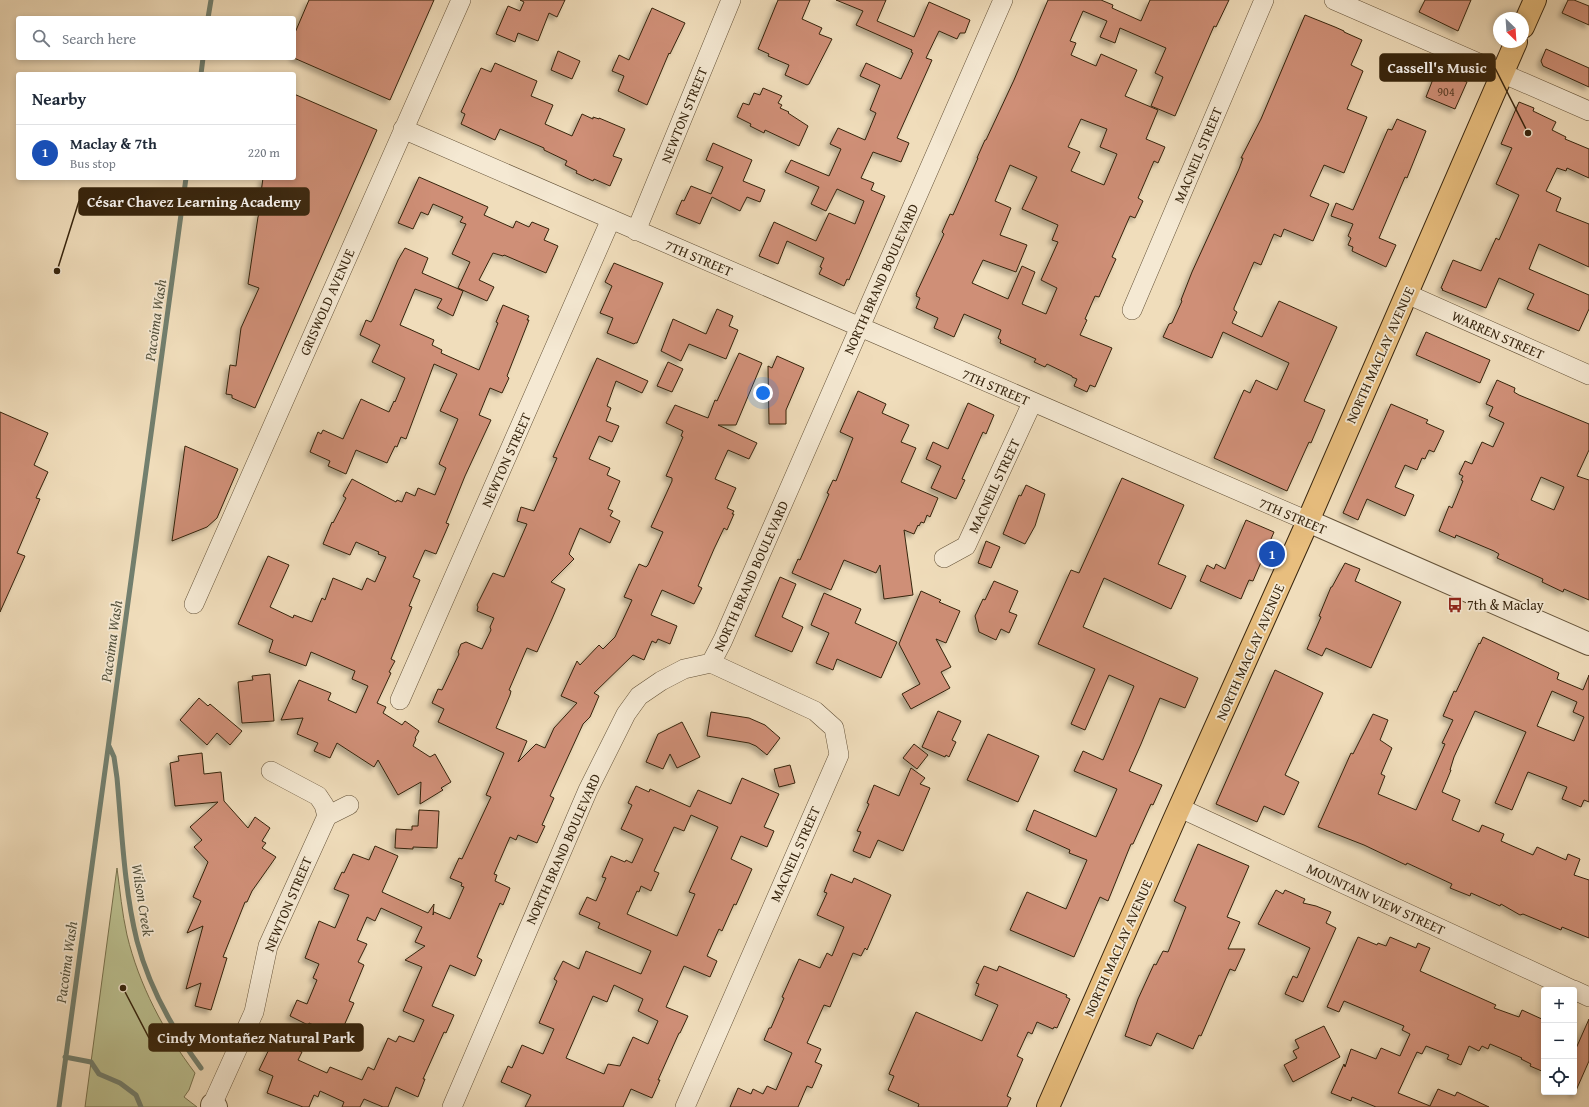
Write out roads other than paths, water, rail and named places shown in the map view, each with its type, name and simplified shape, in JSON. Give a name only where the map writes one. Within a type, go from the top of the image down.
[{"type":"main road","points":[[1529,14],[1535,0]]},
{"type":"main road","name":"NORTH MACLAY AVENUE","points":[[1048,1107],[1308,522],[1514,48]]},
{"type":"street","name":"GRISWOLD AVENUE","points":[[194,604],[461,0]]},
{"type":"street","name":"NEWTON STREET","points":[[636,231],[731,0]]},
{"type":"street","name":"NORTH BRAND BOULEVARD","points":[[452,1107],[588,790],[626,714],[639,696],[661,681],[684,669],[712,663],[1003,0]]},
{"type":"street","name":"MACNEIL STREET","points":[[1132,310],[1264,0]]},
{"type":"street","points":[[1334,0],[1589,111]]},
{"type":"street","name":"7TH STREET","points":[[403,129],[1589,644]]},
{"type":"street","name":"NEWTON STREET","points":[[400,700],[611,220]]},
{"type":"street","name":"WARREN STREET","points":[[1407,294],[1589,376]]},
{"type":"street","name":"MACNEIL STREET","points":[[944,558],[966,546],[1032,403]]},
{"type":"street","name":"MACNEIL STREET","points":[[685,1107],[839,755],[834,728],[815,711],[712,663]]},
{"type":"street","points":[[270,771],[318,796],[324,805],[326,816],[349,805]]},
{"type":"street","name":"MOUNTAIN VIEW STREET","points":[[1180,808],[1568,987]]},
{"type":"street","name":"NEWTON STREET","points":[[214,1106],[254,1012],[268,946],[326,816]]},
{"type":"street","name":"MOUNTAIN VIEW STREET","points":[[1577,991],[1589,997]]},
{"type":"waterway","name":"Pacoima Wash","points":[[208,16],[211,0]]},
{"type":"waterway","name":"Pacoima Wash","points":[[201,72],[203,60]]},
{"type":"waterway","name":"Pacoima Wash","points":[[59,1107],[186,180]]},
{"type":"waterway","name":"Wilson Creek","points":[[109,746],[114,757],[126,880],[137,941],[148,975],[163,1008],[181,1039],[201,1068]]},
{"type":"waterway","points":[[65,1057],[91,1062],[99,1074],[120,1083],[136,1095],[141,1107]]},
{"type":"place","name":"Cassell's Music","points":[[1528,133]]},
{"type":"place","name":"César Chavez Learning Academy","points":[[57,271]]},
{"type":"place","name":"Maclay & 7th","points":[[1272,554]]},
{"type":"place","name":"7th & Maclay","points":[[1455,605]]},
{"type":"place","name":"Cindy Montañez Natural Park","points":[[123,988]]}]
